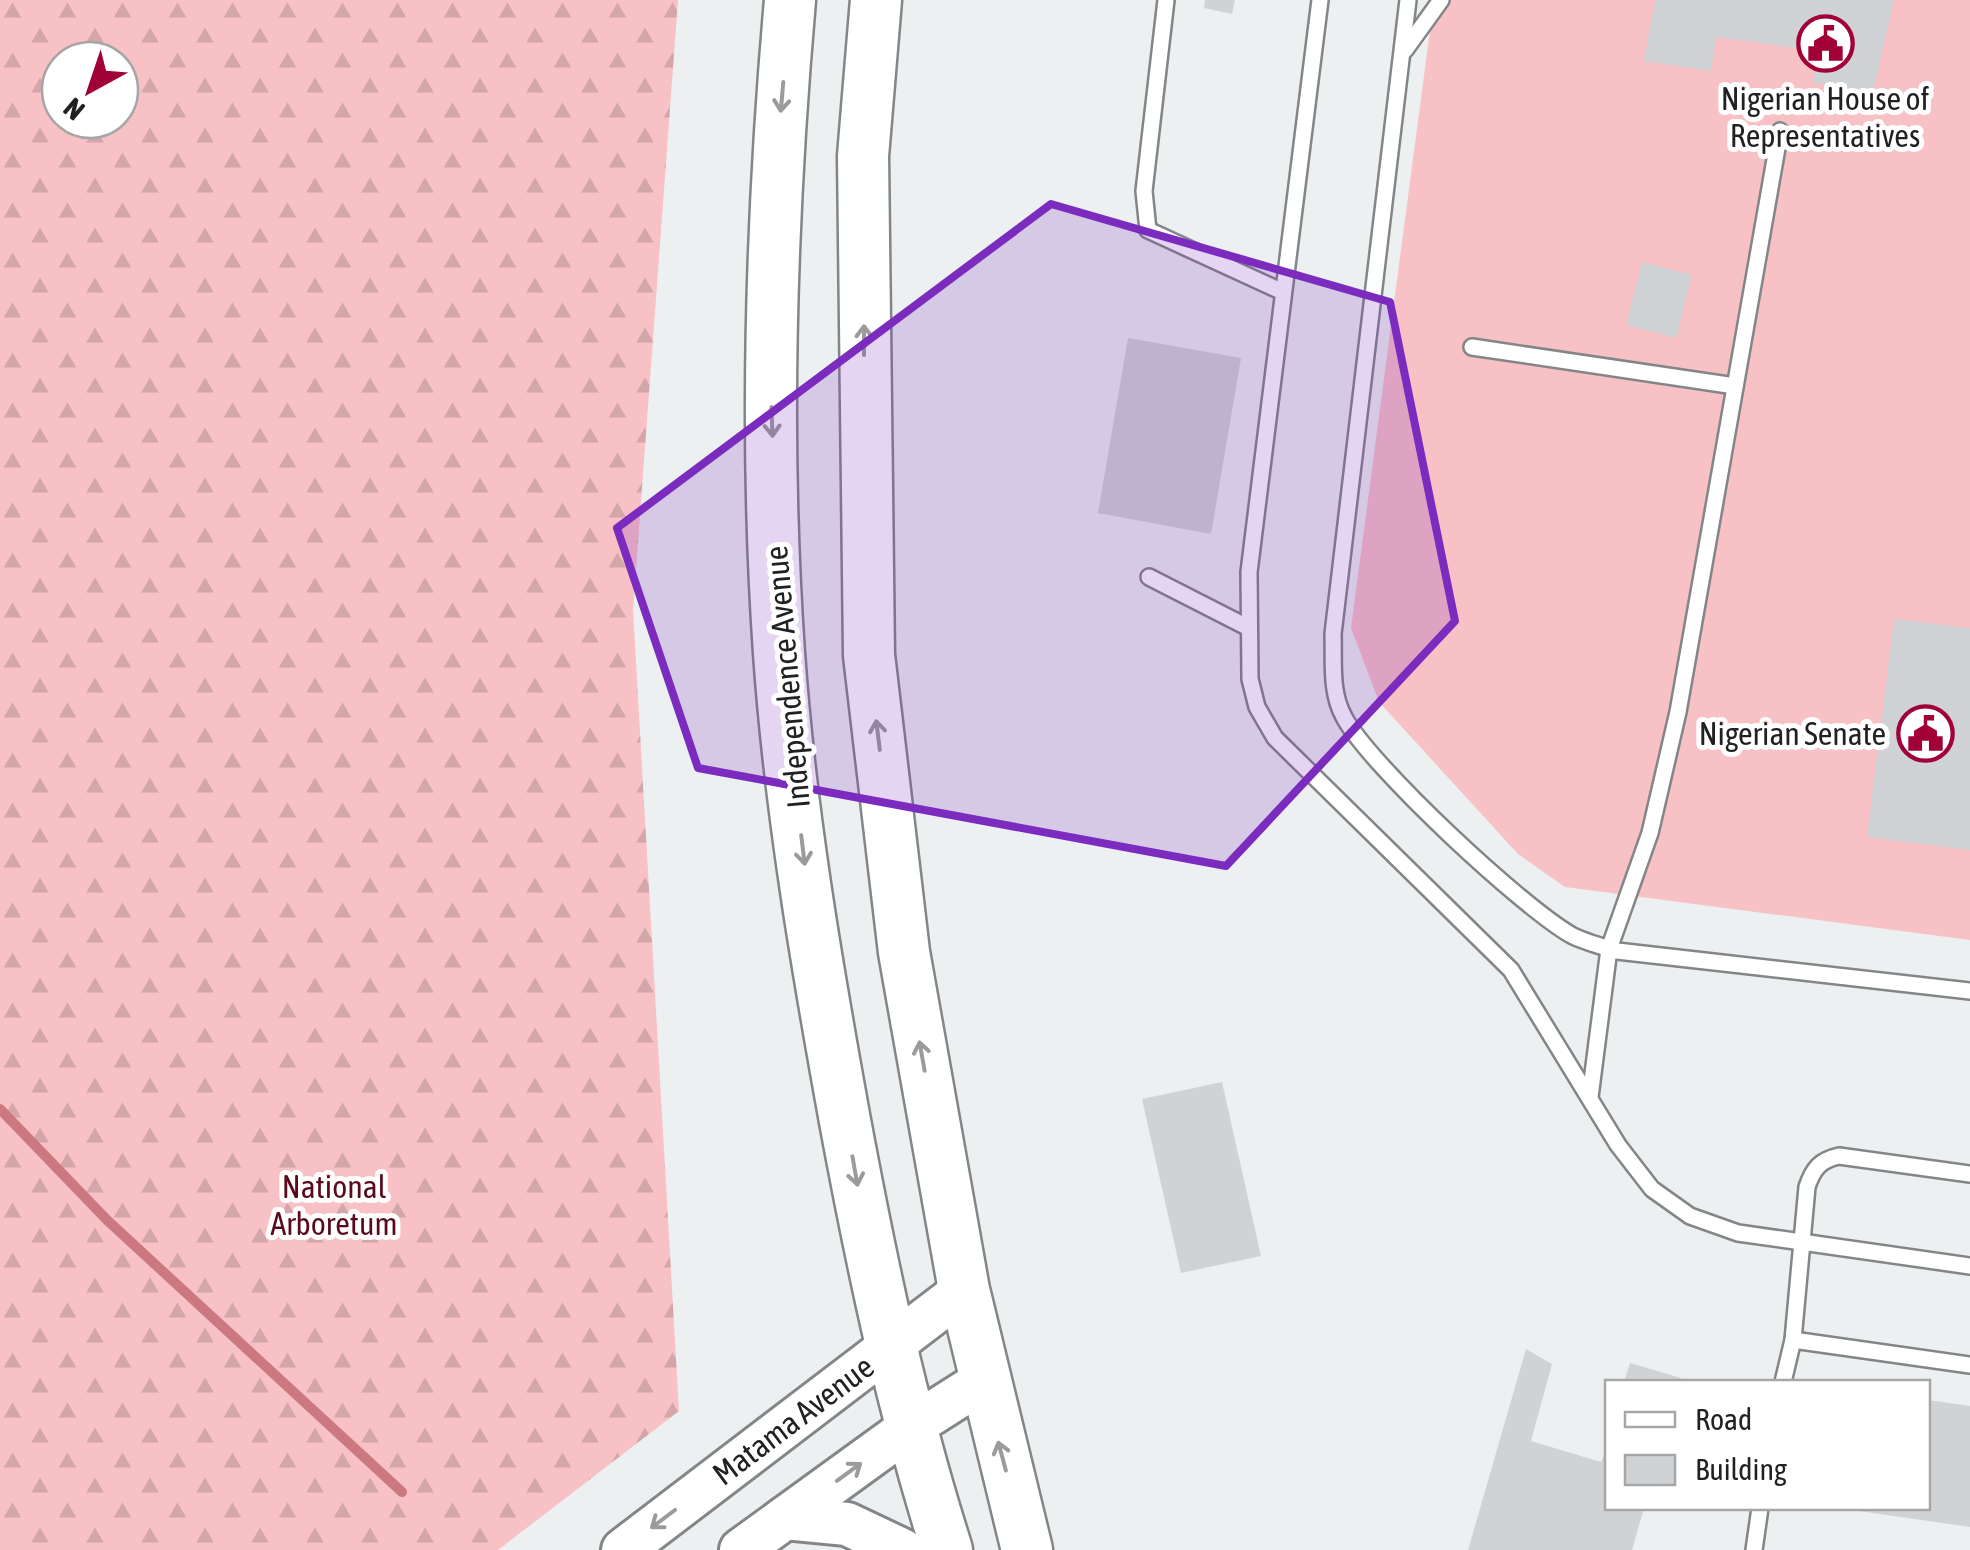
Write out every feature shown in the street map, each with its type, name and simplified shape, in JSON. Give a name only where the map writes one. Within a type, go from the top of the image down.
[{"type":"main road","name":"Independence Avenue","points":[[790,0],[778,143],[772,384],[779,654],[815,958],[890,1346],[909,1428],[946,1550]]},
{"type":"main road","points":[[876,0],[863,156],[868,655],[904,952],[964,1290],[982,1381],[1027,1550]]},
{"type":"main road","name":"Matama Avenue","points":[[623,1550],[964,1290]]},
{"type":"main road","points":[[742,1550],[909,1428],[982,1381]]},
{"type":"main road","points":[[786,1518],[848,1524],[902,1550]]},
{"type":"lane","points":[[1166,0],[1144,191],[1148,230],[1283,292]]},
{"type":"lane","points":[[1320,0],[1249,572],[1250,679],[1257,708],[1275,738],[1511,970],[1618,1145],[1652,1189],[1690,1216],[1738,1234],[1970,1266]]},
{"type":"lane","points":[[1408,0],[1333,634],[1334,688],[1344,717],[1374,759],[1526,903],[1573,936],[1610,949],[1970,991]]},
{"type":"lane","points":[[1403,53],[1442,0]]},
{"type":"lane","points":[[1590,1097],[1610,949],[1650,832],[1678,712],[1780,131]]},
{"type":"lane","points":[[1472,347],[1736,386]]},
{"type":"lane","points":[[1149,578],[1249,628]]},
{"type":"lane","points":[[1783,1380],[1793,1340],[1807,1186],[1813,1171],[1826,1159],[1838,1156],[1970,1174]]},
{"type":"lane","points":[[1793,1340],[1970,1365]]},
{"type":"lane","points":[[1754,1550],[1760,1510]]},
{"type":"highlighted area","points":[[1051,204],[1390,302],[1455,621],[1226,866],[698,768],[617,528]]},
{"type":"green space","name":"National Arboretum","points":[[0,0],[678,0],[633,610],[679,1411],[498,1550],[0,1550]]},
{"type":"green space","points":[[1434,0],[1970,0],[1970,940],[1565,887],[1518,854],[1379,702],[1351,628]]},
{"type":"building","points":[[1205,0],[1235,0],[1232,14],[1204,8]]},
{"type":"building","name":"Nigerian House of Representatives","points":[[1655,0],[1894,0],[1873,91],[1813,83],[1817,51],[1716,37],[1711,71],[1644,61]]},
{"type":"building","points":[[1642,262],[1692,275],[1676,338],[1626,325]]},
{"type":"building","points":[[1128,338],[1241,358],[1211,534],[1098,513]]},
{"type":"building","name":"Nigerian Senate","points":[[1894,619],[1970,628],[1970,850],[1867,837]]},
{"type":"building","points":[[1222,1082],[1261,1256],[1181,1273],[1142,1099]]},
{"type":"building","points":[[1526,1349],[1552,1364],[1531,1441],[1601,1462],[1605,1452],[1605,1510],[1643,1510],[1632,1550],[1468,1550]]},
{"type":"building","points":[[1630,1363],[1681,1378],[1680,1380],[1625,1380]]},
{"type":"building","points":[[1930,1400],[1970,1406],[1970,1527],[1859,1511],[1930,1510]]},
{"type":"waterway","points":[[0,1109],[107,1220],[402,1492]]},
{"type":"place","name":"Nigerian House of Representatives","points":[[1825,44]]},
{"type":"place","name":"Nigerian Senate","points":[[1925,733]]}]
